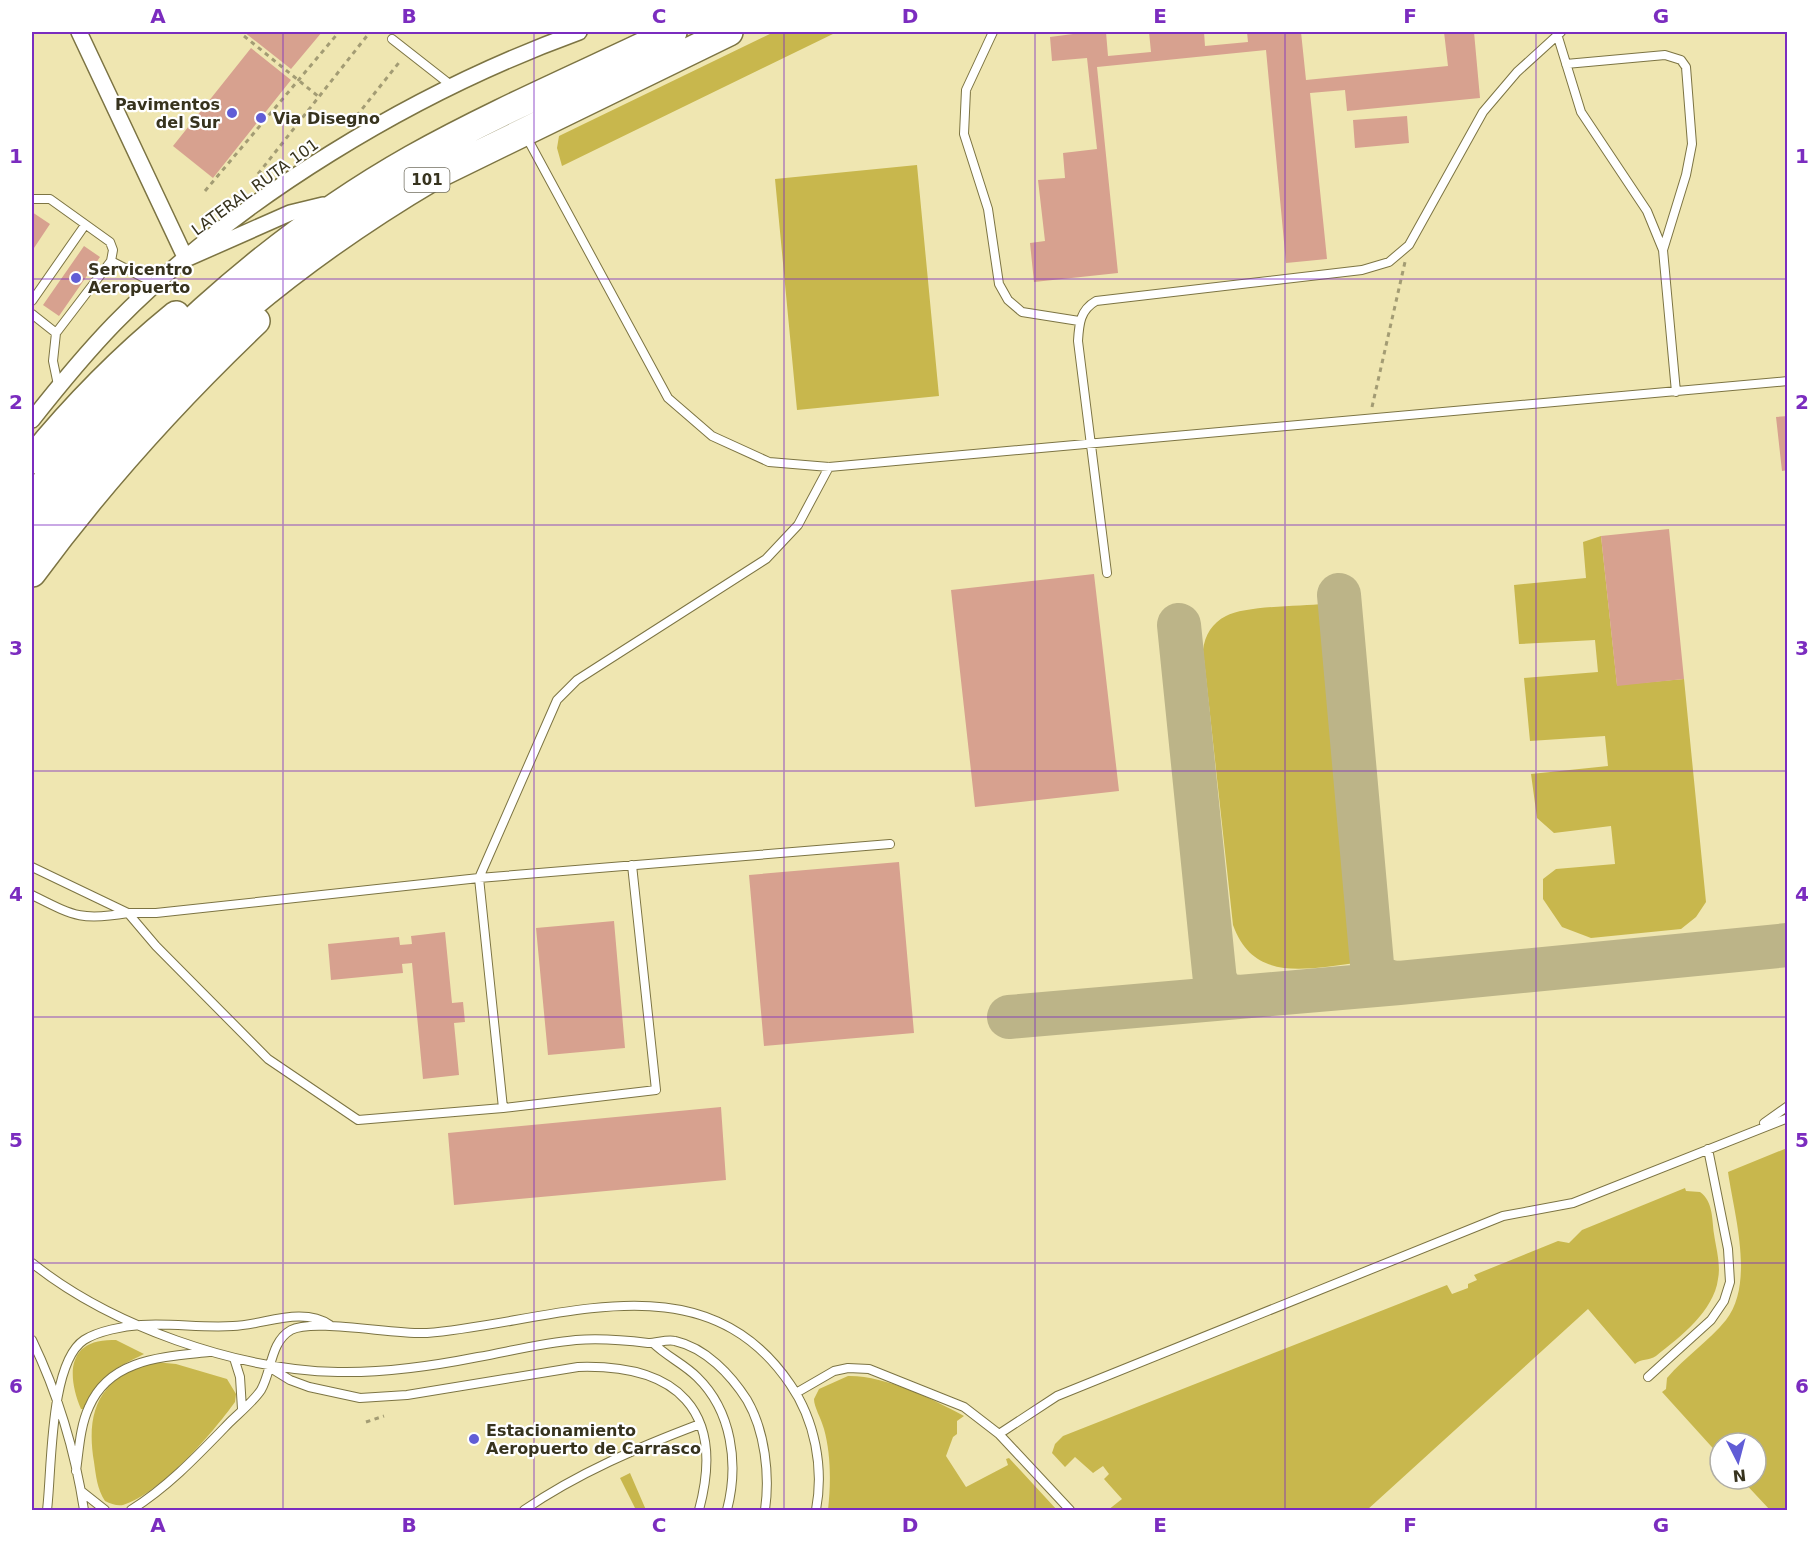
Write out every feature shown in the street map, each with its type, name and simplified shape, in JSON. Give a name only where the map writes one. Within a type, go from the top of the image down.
[{"type":"highway","name":"101","points":[[32,500],[91,426],[166,347],[258,265],[357,194],[410,160],[487,119],[670,32]]},
{"type":"highway","name":"101","points":[[32,539],[97,454],[180,365],[294,270],[388,203],[434,176],[729,32]]},
{"type":"highway","points":[[32,460],[65,419],[121,362],[252,253],[323,205],[357,194]]},
{"type":"highway","points":[[32,573],[112,470],[177,399],[280,297],[294,270]]},
{"type":"street","points":[[79,32],[186,259],[290,213],[323,205]]},
{"type":"street","name":"LATERAL RUTA 101","points":[[32,420],[114,324],[156,284],[301,173],[365,133],[452,86],[538,46],[579,32]]},
{"type":"lane","points":[[993,32],[966,90],[964,134],[988,209],[999,284],[1008,300],[1022,312],[1079,321]]},
{"type":"lane","points":[[1559,33],[1581,112],[1647,211],[1663,250],[1676,392]]},
{"type":"lane","points":[[1107,573],[1093,444],[1078,341],[1079,321],[1087,306],[1096,301],[1362,270],[1389,262],[1409,245],[1483,112],[1517,72],[1559,33]]},
{"type":"lane","points":[[392,39],[452,86]]},
{"type":"lane","points":[[1566,64],[1665,55],[1681,60],[1686,67],[1692,144],[1686,175],[1663,250]]},
{"type":"lane","points":[[524,131],[668,398],[712,436],[769,462],[829,467],[1788,381]]},
{"type":"lane","points":[[32,199],[50,199],[110,242],[113,250],[111,261],[56,333],[53,361],[58,387]]},
{"type":"lane","points":[[32,301],[85,225]]},
{"type":"lane","points":[[111,261],[156,284]]},
{"type":"lane","points":[[32,314],[56,333]]},
{"type":"lane","points":[[504,1108],[479,878],[557,700],[577,680],[766,559],[798,525],[829,467]]},
{"type":"lane","points":[[32,895],[68,913],[94,918],[479,878],[890,844]]},
{"type":"lane","points":[[32,867],[128,913],[156,946],[268,1059],[358,1120],[504,1108],[656,1090],[632,865]]},
{"type":"lane","points":[[1753,1131],[1788,1106]]},
{"type":"lane","points":[[999,1434],[1057,1396],[1503,1216],[1573,1203],[1788,1118]]},
{"type":"lane","points":[[1648,1377],[1712,1320],[1724,1301],[1730,1282],[1728,1250],[1708,1149]]},
{"type":"lane","points":[[32,1263],[51,1279],[139,1325],[210,1352],[268,1366],[350,1371],[413,1367],[578,1340],[653,1343],[675,1341],[700,1352],[723,1368],[752,1409],[762,1440],[766,1474],[765,1510]]},
{"type":"lane","points":[[131,1510],[157,1494],[194,1461],[261,1389],[268,1366],[283,1336],[298,1327],[330,1325],[384,1332],[424,1333],[597,1307],[647,1304],[698,1314],[729,1327],[757,1346],[778,1366],[796,1393],[810,1421],[816,1454],[818,1498],[816,1510]]},
{"type":"lane","points":[[47,1510],[51,1483],[51,1439],[57,1399],[76,1348],[84,1340],[139,1325],[232,1326],[310,1316],[330,1325]]},
{"type":"lane","points":[[32,1340],[69,1434],[84,1510]]},
{"type":"lane","points":[[653,1343],[667,1356],[696,1375],[722,1408],[728,1431],[733,1476],[727,1510]]},
{"type":"lane","points":[[76,1471],[82,1428],[89,1406],[101,1388],[119,1371],[144,1360],[210,1352]]},
{"type":"lane","points":[[234,1358],[240,1377],[242,1409]]},
{"type":"lane","points":[[268,1366],[290,1380],[309,1387],[360,1398],[407,1395],[578,1367],[626,1368],[652,1375],[683,1396],[700,1424],[707,1466],[699,1510]]},
{"type":"lane","points":[[796,1393],[834,1371],[848,1368],[869,1369],[964,1407],[999,1434],[1070,1510]]},
{"type":"lane","points":[[524,1510],[595,1468],[640,1447],[700,1424]]},
{"type":"lane","points":[[81,1491],[105,1510]]},
{"type":"path","points":[[206,190],[339,32]]},
{"type":"path","points":[[258,174],[370,32]]},
{"type":"path","points":[[244,36],[318,97]]},
{"type":"path","points":[[350,124],[401,59],[398,56]]},
{"type":"path","points":[[1369,417],[1406,265],[1401,252]]},
{"type":"path","points":[[366,1422],[384,1416]]},
{"type":"shaded area","points":[[774,32],[837,32],[562,166],[557,148],[559,136]]},
{"type":"shaded area","points":[[917,165],[939,396],[797,410],[775,179]]},
{"type":"shaded area","points":[[1601,536],[1617,685],[1684,679],[1706,902],[1696,917],[1681,929],[1591,938],[1562,927],[1543,899],[1543,879],[1556,869],[1615,864],[1611,826],[1554,833],[1537,818],[1531,774],[1608,766],[1605,736],[1530,741],[1524,678],[1598,672],[1595,640],[1519,644],[1514,585],[1586,578],[1583,542]]},
{"type":"shaded area","points":[[1324,604],[1357,963],[1302,969],[1285,968],[1254,957],[1242,944],[1233,925],[1203,650],[1207,634],[1226,616],[1259,608]]},
{"type":"shaded area","points":[[1787,1148],[1788,1510],[1770,1510],[1752,1491],[1768,1491],[1768,1431],[1708,1431],[1708,1443],[1662,1392],[1666,1389],[1667,1378],[1719,1328],[1735,1305],[1741,1268],[1740,1248],[1728,1172]]},
{"type":"shaded area","points":[[1685,1188],[1686,1191],[1700,1192],[1707,1200],[1711,1211],[1719,1262],[1715,1291],[1710,1302],[1694,1322],[1656,1356],[1635,1364],[1588,1309],[1367,1510],[1108,1510],[1122,1499],[1104,1479],[1109,1474],[1103,1466],[1093,1473],[1075,1457],[1065,1467],[1052,1453],[1055,1444],[1063,1436],[1447,1285],[1452,1294],[1468,1288],[1468,1284],[1477,1280],[1474,1275],[1558,1241],[1569,1243],[1582,1230]]},
{"type":"shaded area","points":[[116,1340],[144,1354],[124,1364],[101,1381],[84,1409],[81,1409],[73,1383],[75,1360],[80,1351],[88,1345],[100,1341]]},
{"type":"shaded area","points":[[155,1362],[176,1364],[227,1379],[236,1394],[235,1402],[213,1430],[169,1476],[138,1498],[123,1505],[112,1504],[105,1501],[102,1496],[96,1477],[92,1443],[95,1411],[101,1397],[121,1376]]},
{"type":"shaded area","points":[[848,1376],[877,1379],[892,1384],[938,1402],[964,1416],[957,1421],[957,1434],[953,1437],[946,1456],[966,1487],[1008,1465],[1006,1459],[1009,1458],[1057,1510],[828,1510],[830,1480],[828,1449],[814,1399],[819,1389]]},
{"type":"shaded area","points":[[630,1473],[646,1510],[636,1510],[620,1478]]},
{"type":"building","points":[[244,32],[322,32],[291,69]]},
{"type":"building","points":[[1073,32],[1106,32],[1108,56],[1151,52],[1149,32],[1204,32],[1205,46],[1248,42],[1247,32],[1301,32],[1306,80],[1448,66],[1444,32],[1474,32],[1480,98],[1347,111],[1345,90],[1310,93],[1327,259],[1286,263],[1266,50],[1097,67],[1118,273],[1034,282],[1030,243],[1045,241],[1038,180],[1065,178],[1063,153],[1097,149],[1087,58],[1052,61],[1050,37],[1073,34]]},
{"type":"building","name":"Pavimentos del Sur","points":[[251,48],[291,80],[213,178],[173,146]]},
{"type":"building","points":[[1407,116],[1409,143],[1355,148],[1353,120]]},
{"type":"building","points":[[32,212],[50,224],[32,251]]},
{"type":"building","points":[[84,246],[100,257],[59,316],[43,305]]},
{"type":"building","points":[[1788,416],[1788,470],[1782,471],[1776,417]]},
{"type":"building","points":[[1669,529],[1684,679],[1617,686],[1601,536]]},
{"type":"building","points":[[1094,574],[1119,791],[975,807],[951,590]]},
{"type":"building","points":[[899,862],[914,1033],[764,1046],[749,875]]},
{"type":"building","points":[[614,921],[625,1048],[548,1055],[536,928]]},
{"type":"building","points":[[445,932],[452,1003],[463,1002],[465,1022],[454,1023],[459,1075],[423,1079],[412,963],[402,964],[403,973],[331,980],[328,944],[399,937],[400,945],[412,944],[411,936]]},
{"type":"building","points":[[721,1107],[726,1180],[454,1205],[448,1133]]},
{"type":"taxiway","points":[[1339,595],[1372,964],[1382,979],[1399,983]]},
{"type":"taxiway","points":[[1179,625],[1215,981],[1225,995],[1239,997]]},
{"type":"taxiway","points":[[1009,1017],[1399,983],[1788,945]]},
{"type":"place","name":"Pavimentos del Sur","points":[[232,113]]},
{"type":"place","name":"Via Disegno","points":[[261,118]]},
{"type":"place","name":"Servicentro Aeropuerto","points":[[76,278]]},
{"type":"place","name":"Estacionamiento Aeropuerto de Carrasco","points":[[474,1439]]}]
